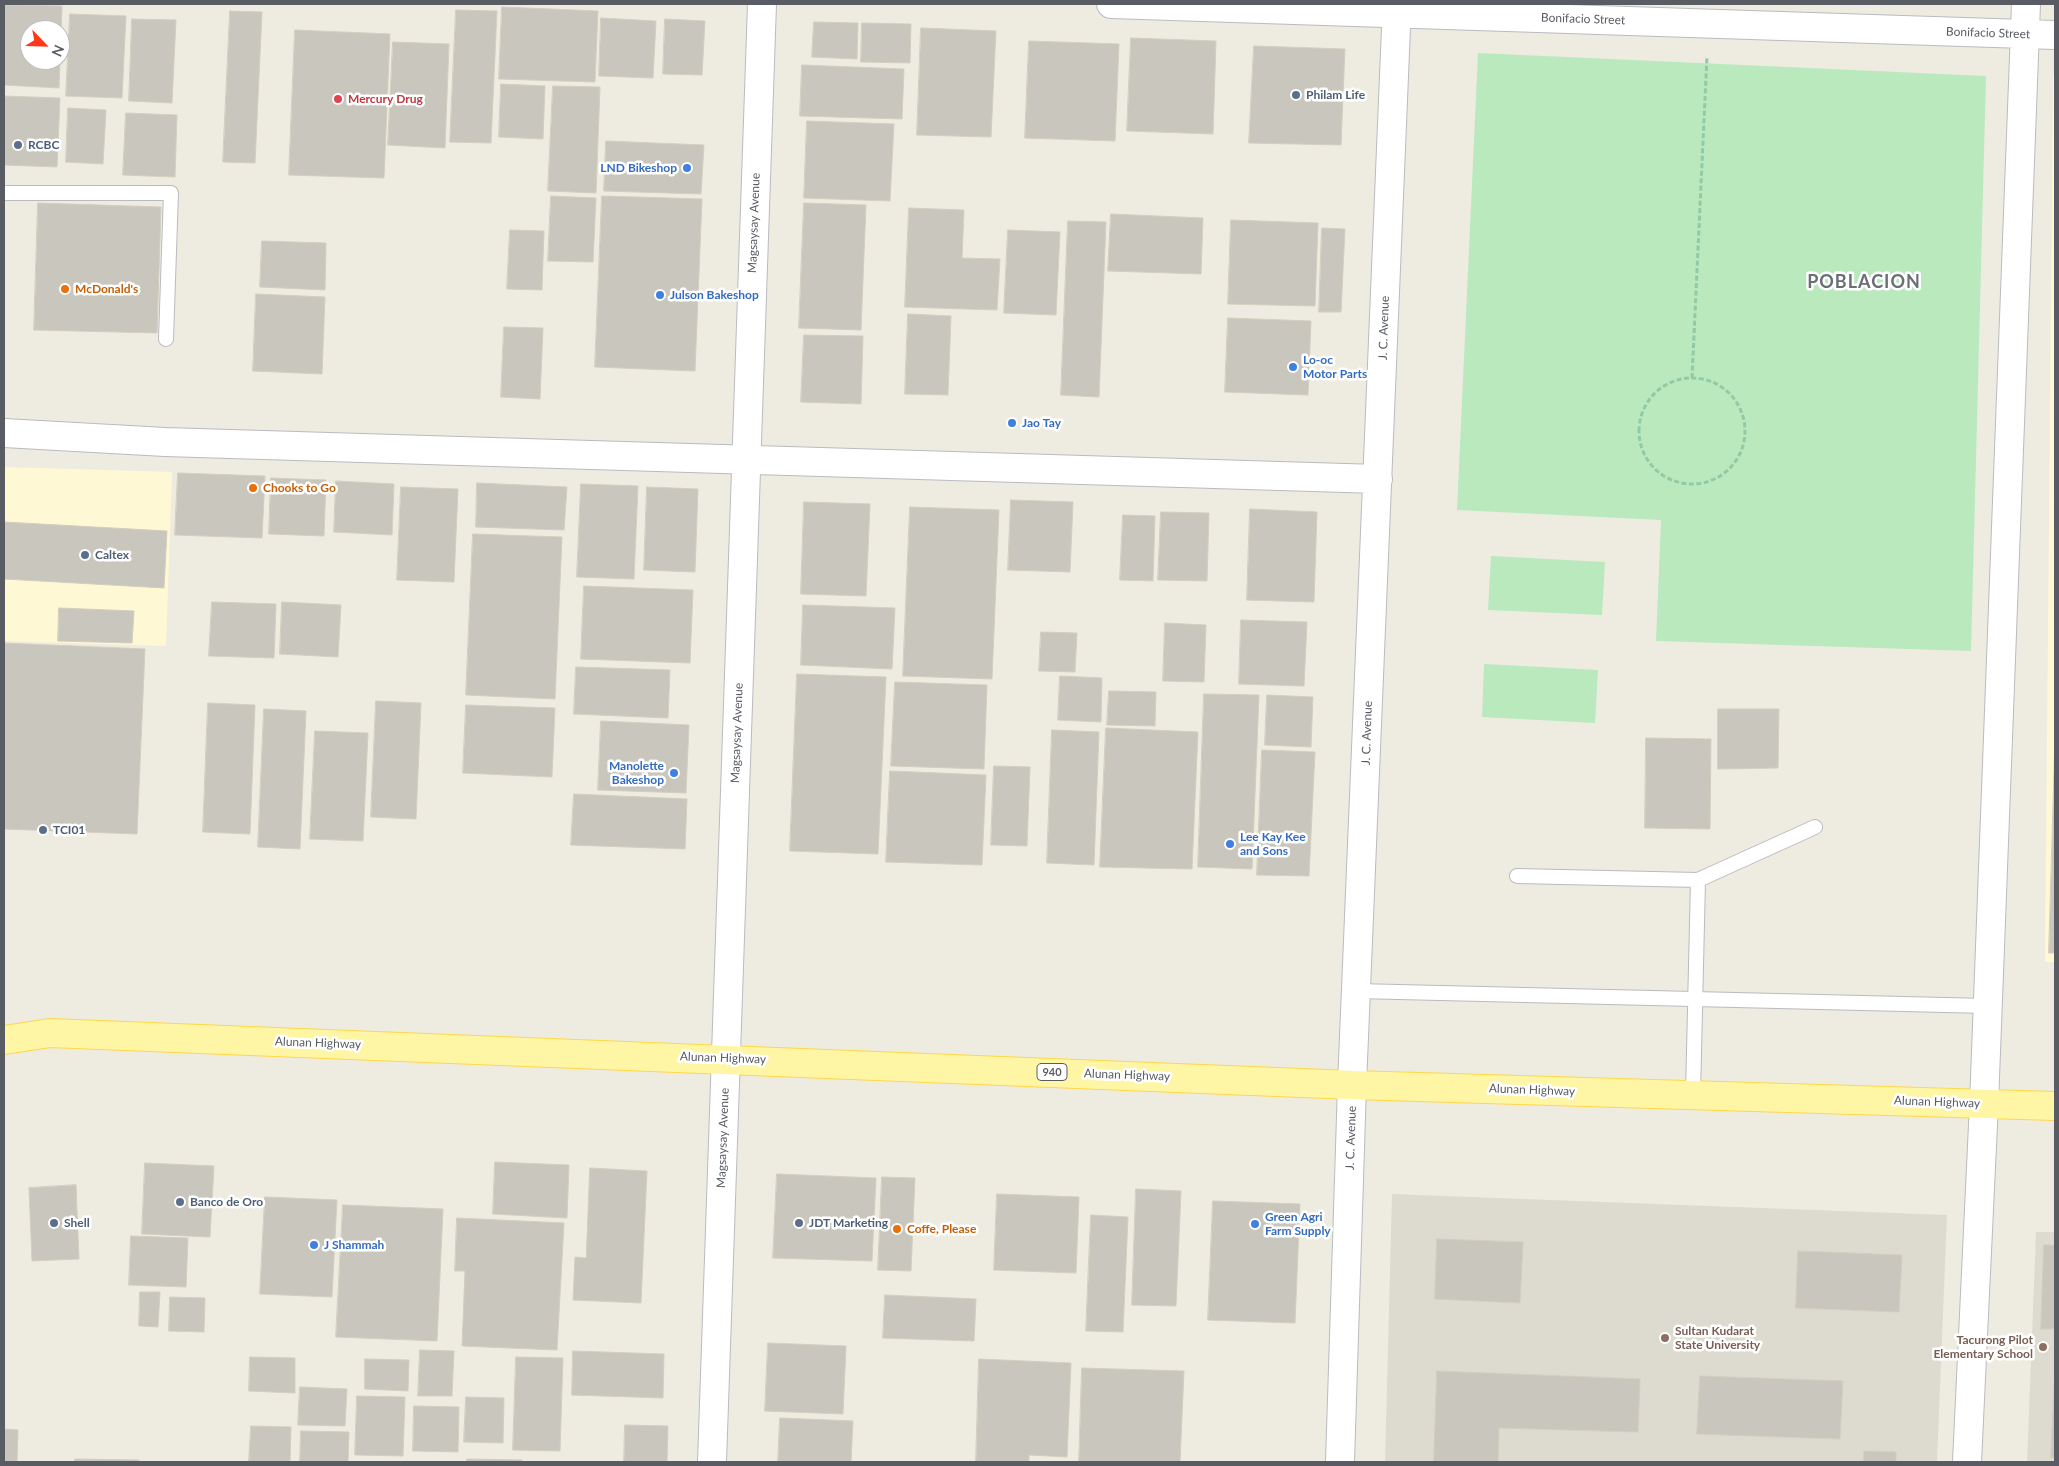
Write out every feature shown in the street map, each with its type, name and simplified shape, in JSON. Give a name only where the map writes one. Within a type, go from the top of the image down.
[{"type":"main road","name":"Alunan Highway","points":[[4,1020],[50,1033]]},
{"type":"main road","name":"Alunan Highway","points":[[4,1040],[50,1033],[726,1058],[1352,1085],[2055,1106]]},
{"type":"street","name":"Magsaysay Avenue","points":[[712,1462],[762,4]]},
{"type":"street","name":"Bonifacio Street","points":[[1111,4],[1397,8],[1709,23],[2055,35]]},
{"type":"street","points":[[1967,1462],[1988,1006],[2026,4]]},
{"type":"street","name":"J. C. Avenue","points":[[1340,1462],[1352,1085],[1397,8]]},
{"type":"street","points":[[4,432],[165,442],[1378,479]]},
{"type":"lane","points":[[4,193],[171,193],[166,339]]},
{"type":"lane","points":[[1518,876],[1698,880],[1815,826]]},
{"type":"lane","points":[[1693,1095],[1698,880]]},
{"type":"lane","points":[[1356,991],[1988,1006]]},
{"type":"path","points":[[1692,378],[1709,23]]},
{"type":"path","points":[[1692,378],[1714,383],[1732,396],[1743,415],[1745,437],[1738,458],[1723,475],[1702,484],[1680,484],[1660,475],[1645,458],[1639,437],[1641,414],[1653,395],[1671,382],[1692,378]]},
{"type":"shaded area","points":[[2053,76],[2055,77],[2055,962],[2045,962]]},
{"type":"shaded area","points":[[4,467],[172,472],[166,646],[4,641]]},
{"type":"shaded area","name":"Sultan Kudarat State University","points":[[1392,1194],[1947,1215],[1937,1462],[1385,1462]]},
{"type":"shaded area","name":"Tacurong Pilot Elementary School","points":[[2036,1232],[2055,1232],[2055,1462],[2027,1462]]},
{"type":"green space","points":[[1478,53],[1986,76],[1971,651],[1656,641],[1661,520],[1457,510]]},
{"type":"green space","points":[[1491,556],[1605,562],[1602,615],[1488,610]]},
{"type":"green space","points":[[1484,664],[1598,670],[1595,723],[1482,717]]},
{"type":"building","points":[[4,5],[62,6],[61,20],[20,20],[20,70],[60,70],[59,88],[4,85]]},
{"type":"building","points":[[502,7],[598,11],[595,82],[499,79]]},
{"type":"building","points":[[456,10],[497,11],[491,143],[450,142]]},
{"type":"building","points":[[230,11],[262,12],[255,163],[223,162]]},
{"type":"building","points":[[70,14],[126,16],[122,98],[66,96],[67,70],[70,70]]},
{"type":"building","points":[[601,18],[656,21],[653,78],[599,76]]},
{"type":"building","points":[[132,19],[176,20],[172,103],[129,101]]},
{"type":"building","points":[[665,19],[705,21],[702,75],[663,74]]},
{"type":"building","points":[[814,22],[858,23],[857,59],[812,57]]},
{"type":"building","points":[[862,23],[911,24],[910,63],[861,62]]},
{"type":"building","points":[[921,28],[996,31],[991,137],[917,135]]},
{"type":"building","points":[[295,30],[390,34],[384,178],[289,175]]},
{"type":"building","points":[[1131,38],[1216,41],[1213,134],[1127,131]]},
{"type":"building","points":[[1029,41],[1119,44],[1115,141],[1025,138]]},
{"type":"building","points":[[393,42],[449,44],[445,148],[388,145]]},
{"type":"building","points":[[1254,46],[1345,49],[1341,145],[1249,143]]},
{"type":"building","points":[[802,65],[904,69],[902,119],[800,116]]},
{"type":"building","points":[[501,84],[545,86],[543,139],[499,137]]},
{"type":"building","points":[[553,86],[600,87],[596,193],[548,191]]},
{"type":"building","points":[[4,96],[60,98],[57,167],[4,165]]},
{"type":"building","points":[[68,108],[106,110],[103,164],[66,162]]},
{"type":"building","points":[[126,113],[177,115],[175,177],[123,175]]},
{"type":"building","points":[[807,121],[894,124],[890,201],[804,198]]},
{"type":"building","points":[[606,141],[704,145],[701,194],[604,191]]},
{"type":"building","points":[[551,196],[596,198],[593,262],[548,261]]},
{"type":"building","points":[[602,196],[702,199],[695,371],[595,367]]},
{"type":"building","points":[[38,203],[161,207],[157,333],[34,330]]},
{"type":"building","points":[[804,203],[866,205],[861,330],[799,328]]},
{"type":"building","points":[[909,208],[964,210],[962,258],[1000,259],[997,310],[905,307]]},
{"type":"building","points":[[1111,214],[1203,218],[1201,274],[1108,271]]},
{"type":"building","points":[[1231,220],[1318,223],[1315,306],[1228,304]]},
{"type":"building","points":[[1068,221],[1106,222],[1099,397],[1061,395]]},
{"type":"building","points":[[1322,228],[1345,229],[1341,312],[1319,312]]},
{"type":"building","points":[[510,230],[544,231],[542,290],[507,289]]},
{"type":"building","points":[[1008,230],[1060,232],[1056,315],[1004,313]]},
{"type":"building","points":[[262,241],[326,243],[325,290],[260,287]]},
{"type":"building","points":[[256,294],[325,297],[322,374],[253,371]]},
{"type":"building","points":[[908,314],[951,316],[948,395],[905,394]]},
{"type":"building","points":[[1228,318],[1311,321],[1308,395],[1225,392]]},
{"type":"building","points":[[504,327],[543,328],[540,399],[501,397]]},
{"type":"building","points":[[804,335],[863,336],[861,404],[801,402]]},
{"type":"building","points":[[178,473],[265,476],[262,538],[175,535]]},
{"type":"building","points":[[271,478],[326,480],[324,536],[269,534]]},
{"type":"building","points":[[336,481],[394,484],[392,535],[334,532]]},
{"type":"building","points":[[477,483],[567,487],[564,530],[476,527]]},
{"type":"building","points":[[581,484],[638,486],[634,579],[577,577]]},
{"type":"building","points":[[401,487],[458,489],[454,582],[397,580]]},
{"type":"building","points":[[647,487],[698,489],[695,572],[644,570]]},
{"type":"building","points":[[1011,500],[1073,502],[1070,572],[1008,570]]},
{"type":"building","points":[[804,502],[870,504],[866,596],[801,594]]},
{"type":"building","points":[[910,507],[999,510],[992,679],[903,676]]},
{"type":"building","points":[[1250,509],[1317,512],[1314,602],[1247,600]]},
{"type":"building","points":[[1161,512],[1209,513],[1207,581],[1158,580]]},
{"type":"building","points":[[1123,515],[1155,516],[1153,581],[1120,580]]},
{"type":"building","name":"Caltex","points":[[4,522],[167,531],[164,588],[4,579]]},
{"type":"building","points":[[473,534],[562,537],[555,699],[466,695]]},
{"type":"building","points":[[584,586],[693,590],[690,663],[581,659]]},
{"type":"building","points":[[212,602],[276,604],[274,658],[209,656]]},
{"type":"building","points":[[282,602],[341,605],[338,657],[280,654]]},
{"type":"building","points":[[803,605],[895,608],[892,669],[801,665]]},
{"type":"building","points":[[59,608],[134,611],[132,643],[58,641]]},
{"type":"building","points":[[1241,620],[1307,622],[1304,686],[1239,684]]},
{"type":"building","points":[[1165,623],[1206,625],[1204,682],[1163,681]]},
{"type":"building","points":[[1041,632],[1077,633],[1075,672],[1039,671]]},
{"type":"building","points":[[4,643],[145,649],[137,834],[4,829]]},
{"type":"building","points":[[576,667],[670,670],[668,718],[574,714]]},
{"type":"building","points":[[797,674],[886,677],[878,854],[790,851]]},
{"type":"building","points":[[1060,676],[1102,678],[1101,722],[1058,720]]},
{"type":"building","points":[[895,682],[987,685],[984,769],[891,766]]},
{"type":"building","points":[[1109,691],[1156,692],[1155,726],[1107,725]]},
{"type":"building","points":[[1204,694],[1259,695],[1252,869],[1198,867]]},
{"type":"building","points":[[1267,695],[1313,697],[1311,747],[1265,745]]},
{"type":"building","points":[[376,701],[421,703],[416,819],[371,817]]},
{"type":"building","points":[[208,703],[255,705],[250,834],[203,832]]},
{"type":"building","points":[[466,705],[555,708],[552,777],[463,773]]},
{"type":"building","points":[[264,709],[306,711],[300,849],[258,847]]},
{"type":"building","points":[[1718,709],[1779,709],[1778,768],[1718,769]]},
{"type":"building","points":[[601,721],[689,725],[686,793],[598,790]]},
{"type":"building","points":[[1106,728],[1198,732],[1192,869],[1100,867]]},
{"type":"building","points":[[1052,730],[1099,732],[1094,865],[1047,863]]},
{"type":"building","points":[[315,731],[368,733],[363,841],[310,839]]},
{"type":"building","points":[[1646,738],[1711,739],[1710,829],[1645,828]]},
{"type":"building","points":[[2055,738],[2055,953],[2049,953]]},
{"type":"building","points":[[1262,750],[1315,752],[1309,876],[1257,875]]},
{"type":"building","points":[[994,766],[1030,767],[1027,846],[991,845]]},
{"type":"building","points":[[890,771],[986,775],[982,865],[886,862]]},
{"type":"building","points":[[574,794],[687,799],[685,849],[571,845]]},
{"type":"building","points":[[495,1162],[569,1165],[567,1218],[493,1214]]},
{"type":"building","points":[[145,1163],[214,1166],[210,1237],[142,1234]]},
{"type":"building","points":[[590,1168],[647,1171],[641,1303],[573,1300],[575,1257],[586,1258]]},
{"type":"building","points":[[777,1174],[876,1178],[872,1261],[773,1258]]},
{"type":"building","points":[[882,1177],[915,1178],[911,1271],[878,1270]]},
{"type":"building","name":"Shell","points":[[76,1185],[79,1259],[32,1261],[29,1188]]},
{"type":"building","points":[[1136,1189],[1181,1191],[1176,1306],[1132,1305]]},
{"type":"building","points":[[997,1194],[1079,1197],[1076,1273],[994,1270]]},
{"type":"building","points":[[265,1197],[337,1200],[332,1297],[260,1294]]},
{"type":"building","points":[[1213,1201],[1300,1204],[1295,1323],[1208,1320]]},
{"type":"building","points":[[343,1205],[443,1209],[437,1341],[336,1337]]},
{"type":"building","points":[[1091,1215],[1128,1217],[1123,1332],[1086,1331]]},
{"type":"building","points":[[457,1218],[564,1223],[557,1350],[462,1346],[465,1271],[455,1271]]},
{"type":"building","points":[[131,1236],[188,1238],[186,1287],[129,1285]]},
{"type":"building","points":[[1437,1239],[1523,1242],[1520,1303],[1435,1299]]},
{"type":"building","points":[[2044,1245],[2055,1245],[2055,1329],[2041,1329]]},
{"type":"building","points":[[1798,1251],[1902,1255],[1899,1312],[1796,1308]]},
{"type":"building","points":[[140,1292],[160,1292],[158,1327],[139,1326]]},
{"type":"building","points":[[885,1295],[976,1299],[974,1341],[883,1338]]},
{"type":"building","points":[[170,1297],[205,1298],[204,1332],[169,1331]]},
{"type":"building","points":[[768,1343],[846,1346],[843,1414],[765,1411]]},
{"type":"building","points":[[420,1350],[454,1351],[452,1396],[418,1396]]},
{"type":"building","points":[[573,1351],[664,1354],[663,1398],[572,1395]]},
{"type":"building","points":[[250,1357],[295,1358],[295,1393],[249,1391]]},
{"type":"building","points":[[516,1357],[563,1358],[560,1451],[513,1450]]},
{"type":"building","points":[[365,1359],[409,1360],[408,1391],[365,1389]]},
{"type":"building","points":[[979,1359],[1071,1363],[1067,1457],[1029,1455],[1029,1462],[976,1462]]},
{"type":"building","points":[[2055,1367],[2055,1458],[2051,1458]]},
{"type":"building","points":[[1082,1368],[1184,1371],[1180,1462],[1079,1462]]},
{"type":"building","points":[[1437,1371],[1640,1379],[1638,1432],[1499,1428],[1498,1462],[1434,1462]]},
{"type":"building","points":[[1700,1376],[1843,1381],[1840,1439],[1697,1434]]},
{"type":"building","points":[[300,1387],[347,1389],[345,1426],[298,1425]]},
{"type":"building","points":[[357,1396],[405,1397],[403,1456],[355,1455]]},
{"type":"building","points":[[466,1397],[504,1398],[503,1443],[464,1442]]},
{"type":"building","points":[[414,1406],[459,1407],[458,1452],[413,1451]]},
{"type":"building","points":[[780,1418],[853,1421],[851,1462],[778,1462]]},
{"type":"building","points":[[625,1425],[668,1426],[667,1462],[624,1462]]},
{"type":"building","points":[[251,1426],[291,1427],[290,1462],[249,1462]]},
{"type":"building","points":[[4,1429],[18,1430],[17,1462],[4,1462]]},
{"type":"building","points":[[301,1431],[349,1432],[348,1462],[300,1462]]},
{"type":"building","points":[[1864,1451],[1896,1452],[1896,1462],[1864,1462]]},
{"type":"building","points":[[75,1459],[139,1460],[139,1462],[75,1462]]},
{"type":"building","points":[[467,1459],[522,1460],[522,1462],[467,1462]]},
{"type":"place","name":"Philam Life","points":[[1296,95]]},
{"type":"place","name":"Mercury Drug","points":[[338,99]]},
{"type":"place","name":"RCBC","points":[[18,145]]},
{"type":"place","name":"LND Bikeshop","points":[[687,168]]},
{"type":"place","name":"McDonald's","points":[[65,289]]},
{"type":"place","name":"Julson Bakeshop","points":[[660,295]]},
{"type":"place","name":"Lo-oc Motor Parts","points":[[1293,367]]},
{"type":"place","name":"Jao Tay","points":[[1012,423]]},
{"type":"place","name":"Chooks to Go","points":[[253,488]]},
{"type":"place","name":"Caltex","points":[[85,555]]},
{"type":"place","name":"Manolette Bakeshop","points":[[674,773]]},
{"type":"place","name":"TCI01","points":[[43,830]]},
{"type":"place","name":"Lee Kay Kee and Sons","points":[[1230,844]]},
{"type":"place","name":"Banco de Oro","points":[[180,1202]]},
{"type":"place","name":"Shell","points":[[54,1223]]},
{"type":"place","name":"JDT Marketing","points":[[799,1223]]},
{"type":"place","name":"Green Agri Farm Supply","points":[[1255,1224]]},
{"type":"place","name":"Coffe, Please","points":[[897,1229]]},
{"type":"place","name":"J Shammah","points":[[314,1245]]},
{"type":"place","name":"Sultan Kudarat State University","points":[[1665,1338]]},
{"type":"place","name":"Tacurong Pilot Elementary School","points":[[2043,1347]]},
{"type":"district","name":"POBLACION","points":[[1864,282]]}]
